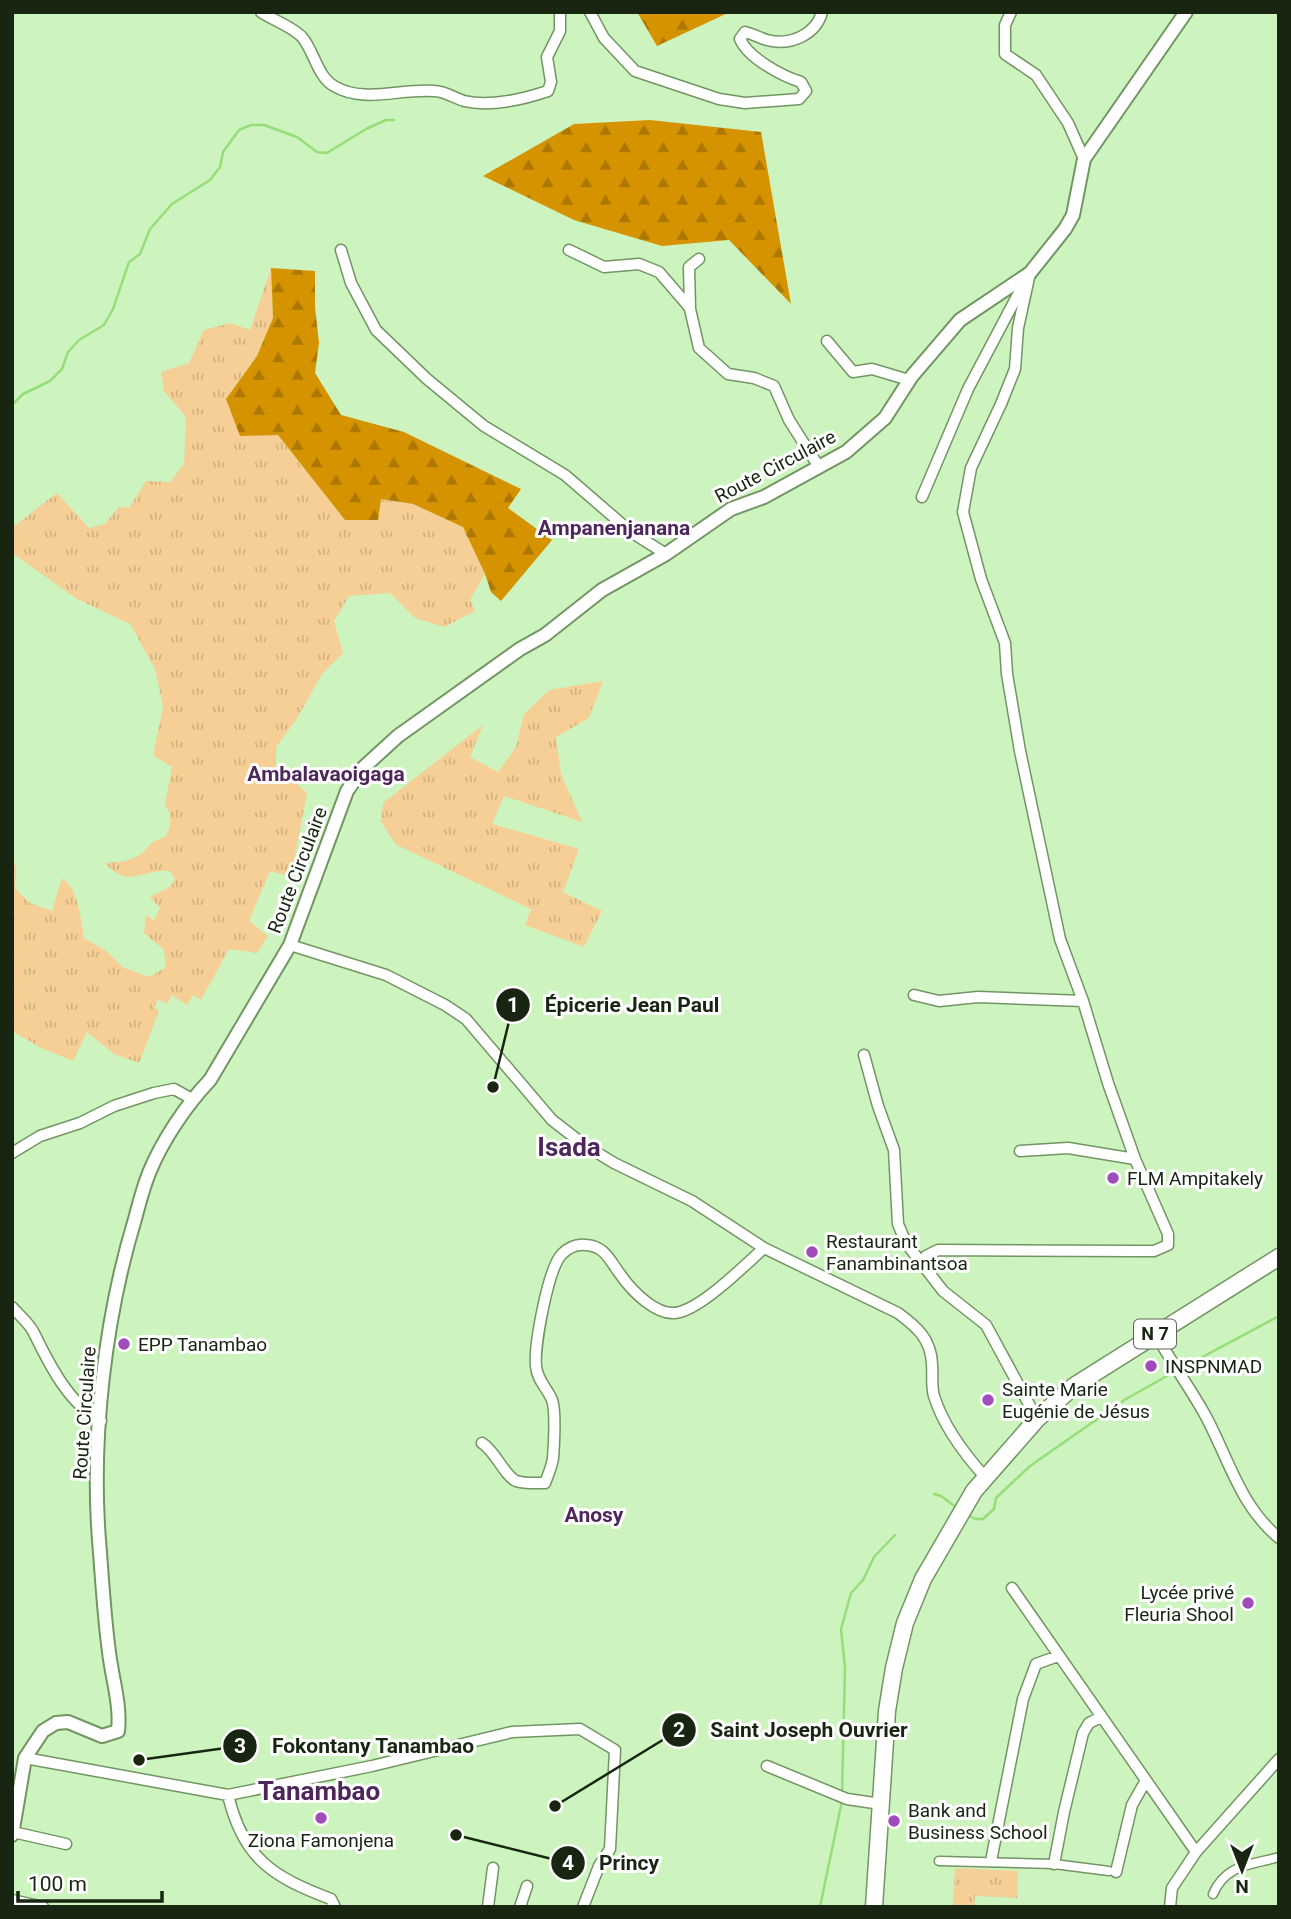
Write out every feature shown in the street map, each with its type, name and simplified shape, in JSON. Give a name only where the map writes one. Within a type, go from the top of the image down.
[{"type":"main road","name":"N 7","points":[[874,1907],[887,1711],[894,1668],[905,1623],[936,1555],[974,1491],[1037,1419],[1074,1386],[1279,1256]]},
{"type":"street","points":[[261,12],[276,23],[296,31],[304,39],[320,70],[331,84],[344,90],[386,95],[412,90],[438,91],[465,101],[515,101],[548,90],[551,82],[547,57],[560,31],[560,12]]},
{"type":"street","points":[[590,12],[604,38],[635,71],[719,99],[745,103],[799,99],[806,91],[801,82],[783,76],[745,48],[740,39],[742,35],[745,33],[769,41],[784,41],[808,35],[819,24],[822,12]]},
{"type":"street","points":[[1011,12],[1005,24],[1005,54],[1036,75],[1068,123],[1084,159]]},
{"type":"street","name":"Route Circulaire","points":[[13,1833],[25,1758],[43,1731],[56,1723],[68,1722],[102,1736],[118,1731],[118,1709],[108,1647],[97,1501],[102,1390],[124,1254],[148,1174],[192,1099],[210,1080],[290,945],[347,791],[363,768],[398,736],[520,649],[545,635],[602,590],[666,554],[731,509],[764,497],[846,452],[885,418],[909,380],[960,320],[1030,273],[1065,229],[1073,215],[1084,159],[1186,12]]},
{"type":"street","points":[[341,250],[351,283],[376,330],[427,379],[484,426],[565,475],[631,532],[666,554]]},
{"type":"street","points":[[569,250],[604,267],[639,264],[659,272],[690,309]]},
{"type":"street","points":[[699,259],[689,267],[690,309],[699,348],[728,374],[754,378],[774,386],[789,420],[819,467]]},
{"type":"street","points":[[922,497],[968,389],[1030,273]]},
{"type":"street","points":[[923,1266],[926,1256],[938,1250],[1154,1251],[1168,1245],[1168,1234],[1135,1159],[1060,939],[1007,674],[1005,643],[981,579],[963,512],[971,468],[1015,369],[1018,328],[1030,273]]},
{"type":"street","points":[[827,341],[853,372],[872,369],[909,380]]},
{"type":"street","points":[[290,945],[386,975],[445,1005],[466,1019],[552,1119],[583,1144],[614,1163],[692,1202],[764,1248],[898,1313],[917,1327],[928,1341],[933,1393],[937,1404],[966,1456],[986,1478]]},
{"type":"street","points":[[914,995],[939,1001],[978,998],[1083,1001]]},
{"type":"street","points":[[864,1055],[878,1107],[894,1150],[898,1224],[906,1242],[943,1291],[986,1325],[1037,1419]]},
{"type":"street","points":[[12,1153],[40,1136],[70,1127],[114,1106],[154,1093],[174,1089],[192,1099]]},
{"type":"street","points":[[1020,1151],[1068,1149],[1135,1159]]},
{"type":"street","points":[[482,1444],[491,1449],[513,1480],[545,1483],[553,1459],[553,1401],[540,1380],[536,1366],[544,1303],[561,1254],[578,1244],[592,1245],[606,1252],[622,1277],[649,1303],[664,1312],[679,1313],[711,1293],[764,1248]]},
{"type":"street","points":[[12,1307],[33,1331],[68,1391],[86,1413],[101,1421]]},
{"type":"street","points":[[1156,1334],[1204,1412],[1236,1483],[1249,1505],[1279,1538]]},
{"type":"street","points":[[1012,1588],[1196,1852]]},
{"type":"street","points":[[991,1861],[1023,1699],[1036,1664],[1058,1656]]},
{"type":"street","points":[[1054,1864],[1083,1733],[1089,1723],[1101,1717]]},
{"type":"street","points":[[25,1758],[228,1795],[372,1766],[512,1732],[580,1729],[615,1750],[610,1849],[599,1866],[583,1907]]},
{"type":"street","points":[[1170,1907],[1172,1888],[1196,1852],[1279,1759]]},
{"type":"street","points":[[766,1766],[843,1798],[881,1804]]},
{"type":"street","points":[[939,1861],[1054,1864],[1112,1872],[1132,1805],[1145,1782]]},
{"type":"street","points":[[228,1795],[240,1835],[253,1854],[300,1887],[331,1899],[335,1907]]},
{"type":"street","points":[[13,1833],[66,1844]]},
{"type":"street","points":[[1213,1894],[1217,1885],[1232,1870],[1279,1857]]},
{"type":"street","points":[[488,1907],[493,1868]]},
{"type":"street","points":[[520,1907],[527,1886]]},
{"type":"street","points":[[12,1900],[43,1907]]},
{"type":"green space","points":[[637,12],[730,12],[657,46]]},
{"type":"green space","points":[[650,120],[761,132],[791,304],[729,240],[662,246],[574,220],[483,176],[574,124]]},
{"type":"green space","points":[[271,268],[273,318],[257,356],[226,399],[278,435],[345,520],[381,499],[413,504],[463,527],[485,574],[470,600],[475,611],[444,627],[415,618],[390,593],[349,596],[334,621],[343,653],[322,674],[296,720],[276,747],[276,765],[307,793],[291,877],[270,871],[249,921],[268,936],[257,953],[229,949],[201,1000],[193,995],[187,1005],[172,995],[167,1004],[158,999],[154,1008],[159,1011],[139,1063],[114,1054],[87,1032],[73,1061],[43,1049],[12,1031],[12,854],[16,869],[15,888],[30,903],[52,911],[62,878],[76,898],[84,938],[105,950],[124,968],[150,977],[166,967],[164,950],[144,933],[146,915],[154,921],[160,908],[150,897],[171,886],[175,879],[170,871],[128,877],[114,871],[105,863],[134,858],[151,843],[165,837],[170,824],[165,804],[172,767],[153,755],[163,707],[155,669],[130,624],[77,599],[12,553],[12,528],[57,493],[89,528],[105,524],[119,507],[129,508],[146,481],[170,482],[184,464],[186,417],[164,391],[161,372],[189,363],[204,330],[230,323],[250,330]]},
{"type":"green space","points":[[271,268],[315,271],[319,343],[315,373],[341,415],[404,432],[521,489],[508,508],[552,540],[501,601],[491,592],[463,527],[413,504],[381,499],[378,520],[345,520],[278,435],[240,436],[226,399],[257,356],[273,318]]},
{"type":"green space","points":[[603,681],[589,718],[556,737],[561,774],[582,822],[504,796],[492,824],[579,849],[563,892],[602,911],[584,947],[525,925],[531,909],[395,844],[381,821],[383,803],[483,725],[470,757],[498,772],[516,747],[524,714],[549,690]]},
{"type":"green space","points":[[955,1868],[1018,1871],[1017,1898],[975,1896],[974,1907],[953,1907]]},
{"type":"waterway","points":[[12,405],[23,394],[50,381],[62,369],[68,352],[79,340],[104,325],[113,309],[129,262],[140,254],[150,229],[172,204],[210,180],[220,167],[223,152],[239,130],[251,125],[264,125],[297,137],[317,152],[327,153],[366,129],[386,120],[394,120]]},
{"type":"waterway","points":[[1180,1369],[1279,1316]]},
{"type":"waterway","points":[[968,1515],[983,1519],[994,1509],[996,1498],[1030,1466],[1126,1399],[1174,1372]]},
{"type":"waterway","points":[[934,1494],[956,1507]]},
{"type":"waterway","points":[[842,1794],[845,1668],[841,1629],[851,1593],[863,1580],[874,1557],[895,1535]]},
{"type":"waterway","points":[[820,1907],[842,1801]]},
{"type":"place","name":"Épicerie Jean Paul","points":[[493,1087]]},
{"type":"place","name":"FLM Ampitakely","points":[[1113,1178]]},
{"type":"place","name":"Restaurant Fanambinantsoa","points":[[812,1252]]},
{"type":"place","name":"EPP Tanambao","points":[[124,1344]]},
{"type":"place","name":"INSPNMAD","points":[[1151,1366]]},
{"type":"place","name":"Sainte Marie Eugénie de Jésus","points":[[988,1400]]},
{"type":"place","name":"Lycée privé Fleuria Shool","points":[[1248,1603]]},
{"type":"place","name":"Fokontany Tanambao","points":[[139,1760]]},
{"type":"place","name":"Saint Joseph Ouvrier","points":[[555,1806]]},
{"type":"place","name":"Ziona Famonjena","points":[[321,1818]]},
{"type":"place","name":"Bank and Business School","points":[[894,1821]]},
{"type":"place","name":"Princy","points":[[456,1835]]},
{"type":"district","name":"Ampanenjanana","points":[[614,528]]},
{"type":"district","name":"Ambalavaoigaga","points":[[326,774]]},
{"type":"district","name":"Isada","points":[[569,1147]]},
{"type":"district","name":"Anosy","points":[[594,1515]]},
{"type":"district","name":"Tanambao","points":[[319,1791]]}]
